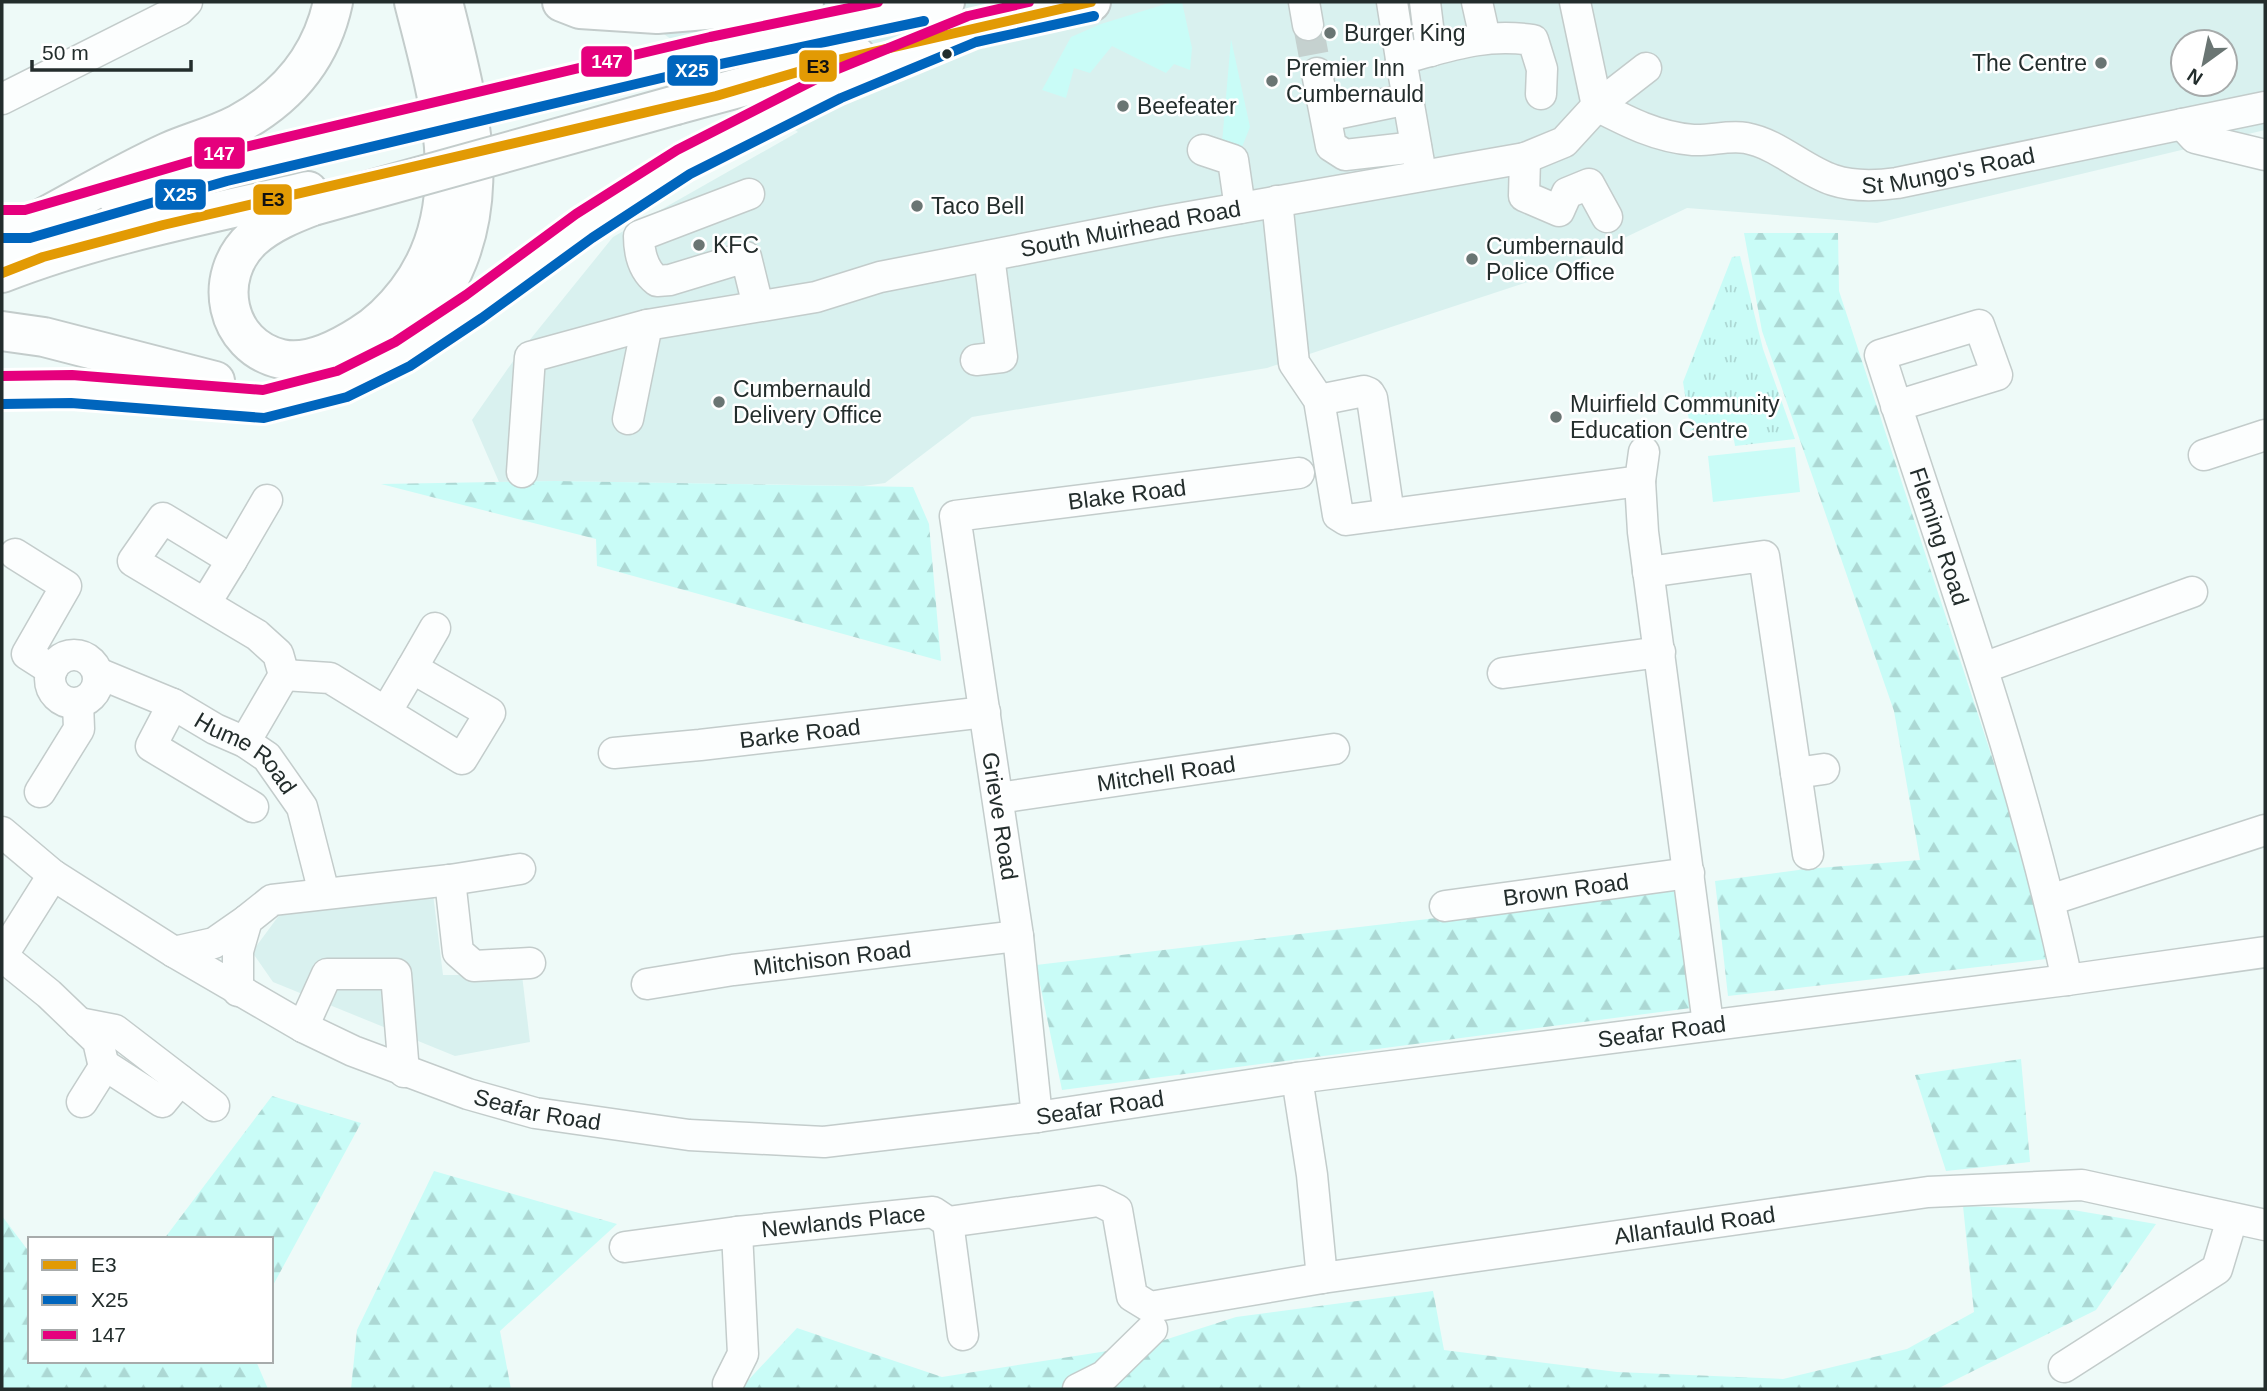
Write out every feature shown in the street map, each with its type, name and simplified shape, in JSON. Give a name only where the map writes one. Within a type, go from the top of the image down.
[{"type":"main road","points":[[17,225],[159,156],[239,124],[272,101],[296,81],[314,55],[330,18],[333,2]]},
{"type":"main road","points":[[312,198],[253,238],[241,252],[227,288],[232,321],[242,335],[254,346],[283,359],[298,360],[316,356],[373,328],[387,316],[415,281],[432,248],[444,210],[446,188],[443,138],[438,96],[414,2]]},
{"type":"main road","points":[[350,381],[402,342],[429,313],[449,283],[466,241],[474,186],[474,157],[465,89],[443,2]]},
{"type":"main road","points":[[562,2],[580,9],[657,14],[804,2]]},
{"type":"main road","points":[[17,225],[223,167],[713,51],[945,2]]},
{"type":"main road","points":[[2,273],[43,257],[123,235],[312,198],[716,96],[842,59],[1091,2]]},
{"type":"main road","points":[[2,390],[71,389],[264,404],[350,381],[402,354],[454,320],[584,226],[683,162],[835,85],[972,29]]},
{"type":"main road","points":[[2,331],[44,337],[195,378],[296,397]]},
{"type":"street","points":[[2,99],[178,10],[187,2]]},
{"type":"street","points":[[1317,73],[1331,146],[1345,155],[1418,161],[1392,2]]},
{"type":"street","points":[[1425,2],[1432,51]]},
{"type":"street","points":[[1477,2],[1485,38]]},
{"type":"street","points":[[1575,2],[1597,106]]},
{"type":"street","points":[[1401,59],[1485,38],[1506,36],[1533,40],[1542,69],[1541,94]]},
{"type":"street","name":"South Muirhead Road","points":[[522,472],[530,357],[647,325],[816,297],[880,277],[1277,201],[1418,161],[1525,158],[1564,142],[1597,106],[1646,68]]},
{"type":"street","points":[[1340,113],[1408,99]]},
{"type":"street","name":"St Mungo's Road","points":[[1597,106],[1638,128],[1695,140],[1721,136],[1747,138],[1772,147],[1832,180],[1875,186],[2265,107]]},
{"type":"street","points":[[2182,124],[2195,138],[2265,155]]},
{"type":"street","points":[[1203,150],[1233,160],[1240,208]]},
{"type":"street","points":[[1525,158],[1524,196],[1559,211],[1567,193],[1589,184],[1607,217]]},
{"type":"street","points":[[749,194],[639,236],[639,247],[646,272],[657,281],[670,280],[746,257],[758,306]]},
{"type":"street","points":[[1277,201],[1294,363],[1320,400],[1338,515],[1346,520],[1640,481]]},
{"type":"street","points":[[976,360],[1002,357],[989,256]]},
{"type":"street","points":[[628,419],[647,325]]},
{"type":"street","points":[[1320,400],[1364,391],[1369,393],[1372,398],[1389,514]]},
{"type":"street","name":"Fleming Road","points":[[1896,406],[1983,668],[2050,900],[2067,980]]},
{"type":"street","points":[[2204,454],[2265,435]]},
{"type":"street","points":[[1644,452],[1640,481],[1648,572],[1708,1024]]},
{"type":"street","name":"Blake Road","points":[[955,516],[1299,473]]},
{"type":"street","points":[[205,604],[267,500]]},
{"type":"street","name":"Grieve Road","points":[[955,516],[1018,936],[1037,1117]]},
{"type":"street","points":[[232,560],[163,518],[133,561],[257,635],[278,654],[284,675],[244,742]]},
{"type":"street","points":[[1648,572],[1762,545],[1810,771],[1808,854]]},
{"type":"street","points":[[15,554],[66,586],[27,654],[51,670]]},
{"type":"street","points":[[1983,668],[2192,592]]},
{"type":"street","points":[[386,712],[435,628]]},
{"type":"street","points":[[1503,673],[1660,652]]},
{"type":"street","points":[[74,654],[89,660],[98,673],[99,681],[92,696],[78,703],[63,701],[56,696],[49,682],[51,670],[59,660],[74,654]]},
{"type":"street","points":[[284,675],[330,678],[462,759],[491,713],[412,668]]},
{"type":"street","name":"Hume Road","points":[[98,673],[173,704],[267,757],[302,807],[324,893]]},
{"type":"street","points":[[40,792],[79,729],[78,703]]},
{"type":"street","points":[[173,704],[151,746],[253,807]]},
{"type":"street","name":"Barke Road","points":[[614,752],[700,745],[985,712]]},
{"type":"street","name":"Mitchell Road","points":[[998,799],[1334,749]]},
{"type":"street","points":[[2050,900],[2265,830]]},
{"type":"street","name":"Seafar Road","points":[[2,832],[53,875],[174,952],[303,1027],[353,1051],[468,1094],[536,1113],[689,1135],[824,1142],[1037,1117],[1297,1078],[2067,980],[2265,952]]},
{"type":"street","points":[[174,952],[214,943],[272,900],[450,880],[520,869]]},
{"type":"street","name":"Brown Road","points":[[1445,906],[1689,873]]},
{"type":"street","points":[[53,875],[2,956],[49,994],[98,1041],[104,1067],[82,1102]]},
{"type":"street","points":[[450,880],[458,952],[474,966],[530,963]]},
{"type":"street","points":[[238,991],[238,951],[247,920]]},
{"type":"street","name":"Mitchison Road","points":[[647,984],[733,970],[1018,936]]},
{"type":"street","points":[[303,1027],[327,974],[396,974],[404,1072]]},
{"type":"street","points":[[79,1023],[115,1030],[214,1106]]},
{"type":"street","points":[[103,1064],[162,1102],[180,1080]]},
{"type":"street","points":[[1297,1078],[1312,1175],[1322,1278]]},
{"type":"street","name":"Allanfauld Road","points":[[1322,1278],[1928,1192],[2082,1185],[2265,1225]]},
{"type":"street","name":"Newlands Place","points":[[625,1247],[737,1231],[933,1212],[948,1222],[1099,1201],[1117,1210],[1132,1296],[1150,1307],[1322,1278]]},
{"type":"street","points":[[2064,1367],[2217,1269],[2232,1219]]},
{"type":"street","name":"Newlands Place","points":[[948,1222],[963,1335]]},
{"type":"street","name":"Newlands Place","points":[[728,1384],[743,1354],[737,1231]]},
{"type":"street","points":[[1078,1389],[1104,1376],[1152,1329]]},
{"type":"shaded area","points":[[620,2],[2265,2],[2265,130],[1877,223],[1687,208],[1540,278],[1267,368],[972,417],[885,483],[863,486],[499,482],[472,420],[516,357],[613,237],[798,132]]},
{"type":"shaded area","points":[[433,894],[443,975],[522,975],[530,1042],[455,1056],[273,982],[252,952],[283,910]]},
{"type":"green space","points":[[1172,2],[1182,2],[1192,48],[1190,70],[1174,64],[1166,73],[1112,46],[1090,73],[1074,68],[1066,98],[1042,90],[1071,37],[1101,24]]},
{"type":"green space","points":[[1231,39],[1250,127],[1242,147],[1222,143]]},
{"type":"green space","points":[[1744,233],[1838,233],[1839,291],[2031,876],[2046,959],[1728,996],[1715,881],[1806,869],[1920,860],[1894,711],[1762,331]]},
{"type":"green space","points":[[1740,256],[1763,349],[1795,439],[1735,446],[1733,434],[1692,439],[1683,382],[1732,257]]},
{"type":"green space","points":[[1795,447],[1800,492],[1713,502],[1708,456]]},
{"type":"green space","points":[[555,481],[913,487],[929,524],[941,661],[597,566],[596,539],[381,484]]},
{"type":"green space","points":[[1674,890],[1691,1008],[1062,1090],[1036,965]]},
{"type":"green space","points":[[2021,1059],[2030,1162],[1946,1171],[1915,1075]]},
{"type":"green space","points":[[272,1096],[361,1123],[273,1285],[273,1237],[166,1237]]},
{"type":"green space","points":[[434,1171],[617,1224],[500,1331],[511,1389],[351,1389],[357,1330]]},
{"type":"green space","points":[[1963,1206],[2073,1210],[2156,1224],[2096,1310],[1937,1389],[740,1389],[797,1328],[942,1377],[1152,1344],[1236,1317],[1433,1291],[1444,1350],[1617,1372],[1783,1379],[1907,1349],[1974,1312]]},
{"type":"green space","points":[[2,1216],[28,1250],[28,1363],[257,1363],[268,1389],[2,1389]]},
{"type":"tunnel","points":[[1308,25],[1317,73]]},
{"type":"transit line","name":"147","points":[[2,210],[25,210],[220,153],[710,37],[878,2]]},
{"type":"transit line","name":"147","points":[[2,376],[72,375],[263,390],[337,371],[395,342],[466,295],[576,214],[677,150],[830,72],[968,16],[1029,2]]},
{"type":"transit line","name":"E3","points":[[2,273],[43,257],[163,225],[716,96],[842,59],[1091,2]]},
{"type":"transit line","name":"X25","points":[[2,404],[71,403],[264,418],[347,397],[410,366],[482,318],[592,238],[690,174],[841,98],[976,42],[1094,16]]},
{"type":"transit line","name":"X25","points":[[2,238],[30,238],[227,181],[716,65],[924,21]]},
{"type":"place","name":"Burger King","points":[[1330,33]]},
{"type":"place","name":"The Centre","points":[[2101,63]]},
{"type":"place","name":"Premier Inn Cumbernauld","points":[[1272,81]]},
{"type":"place","name":"Beefeater","points":[[1123,106]]},
{"type":"place","name":"Taco Bell","points":[[917,206]]},
{"type":"place","name":"KFC","points":[[699,245]]},
{"type":"place","name":"Cumbernauld Police Office","points":[[1472,259]]},
{"type":"place","name":"Cumbernauld Delivery Office","points":[[719,402]]},
{"type":"place","name":"Muirfield Community Education Centre","points":[[1556,417]]}]
